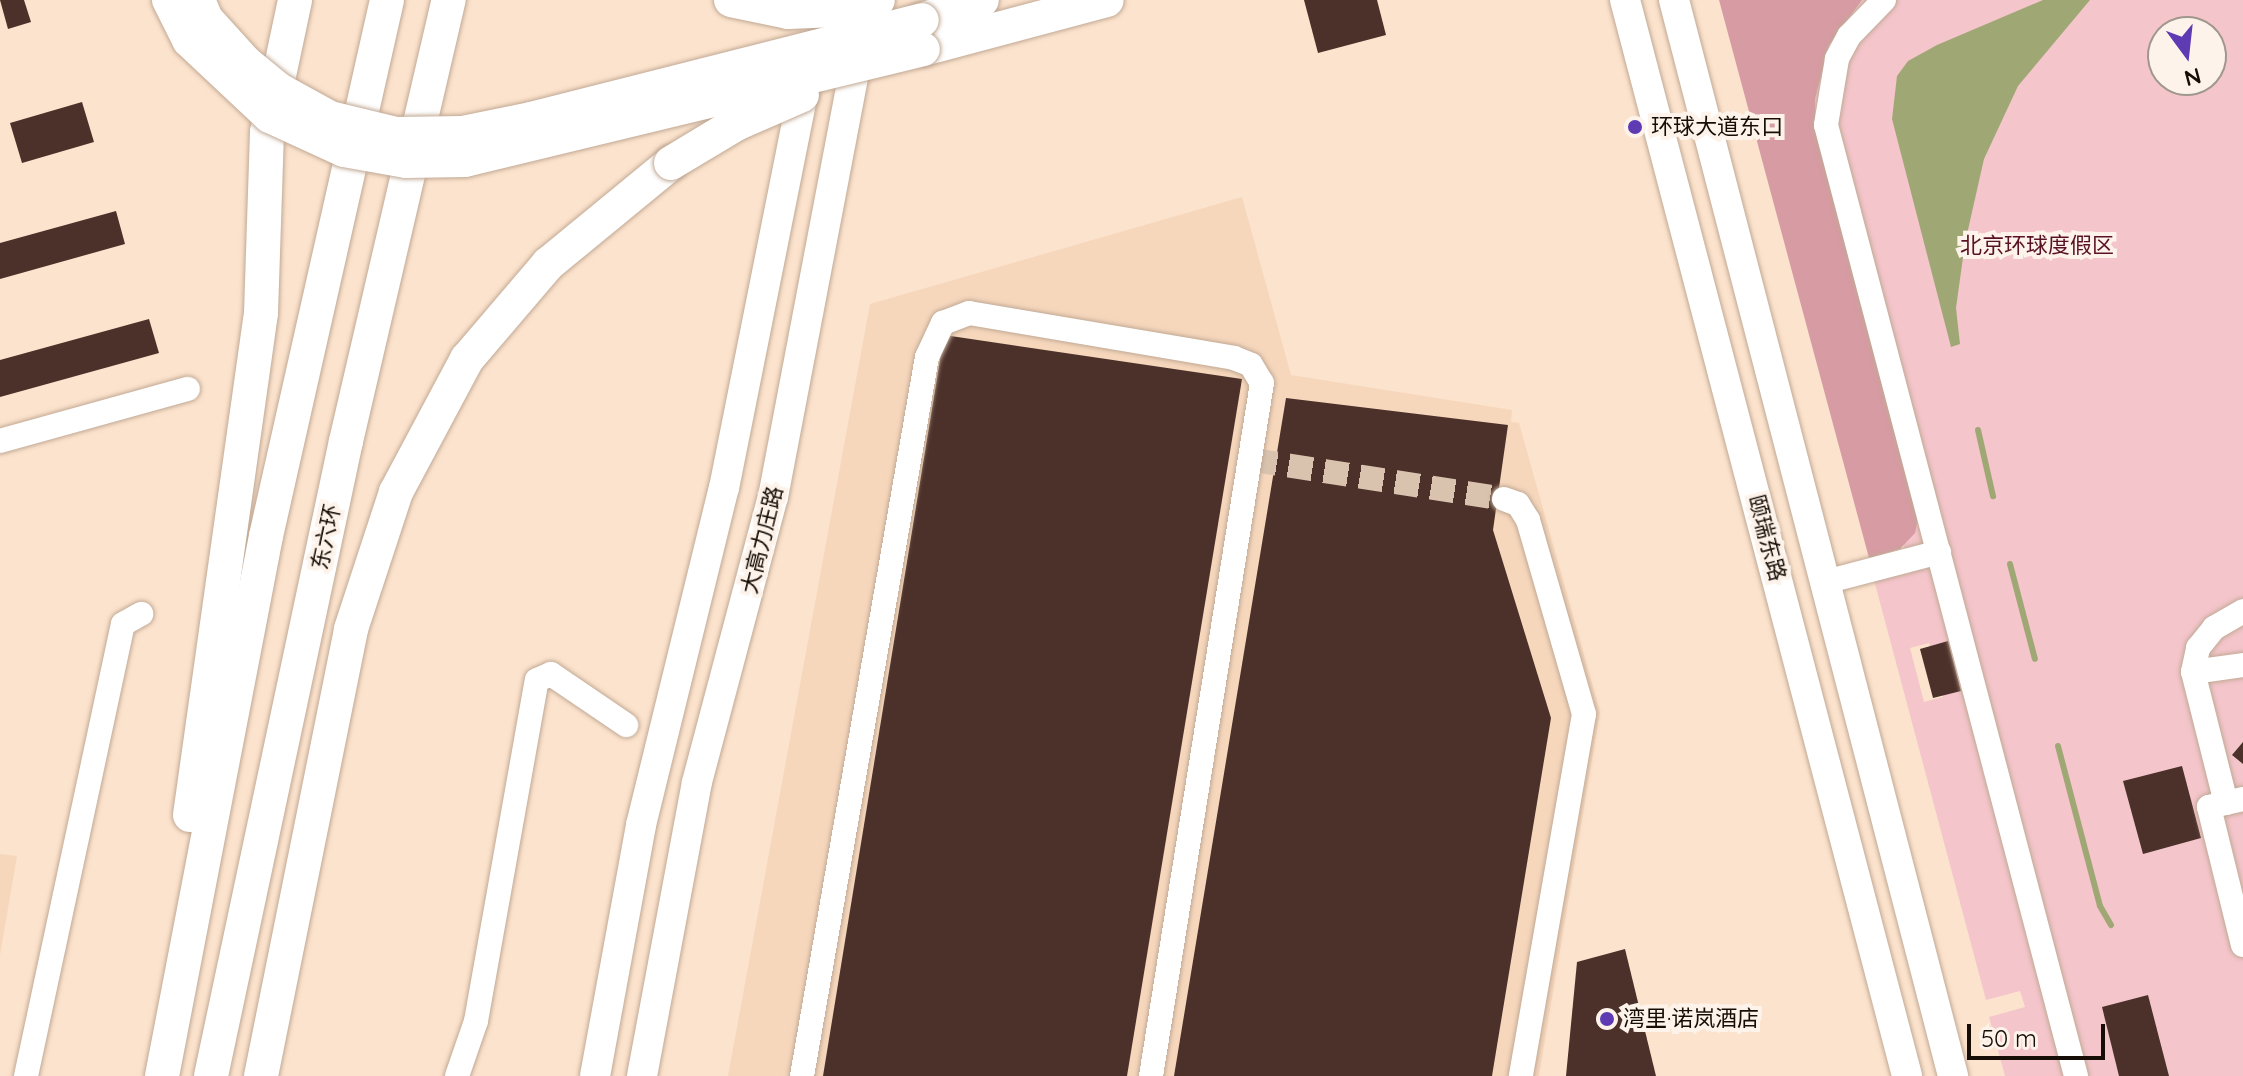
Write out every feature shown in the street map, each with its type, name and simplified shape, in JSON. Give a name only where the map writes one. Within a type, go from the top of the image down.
[{"type":"highway","points":[[169,0],[189,40],[270,116],[344,150],[406,161],[465,160],[922,34]]},
{"type":"highway","points":[[198,0],[206,19],[245,62],[279,90],[330,118],[396,134],[463,133],[922,34],[1107,0]]},
{"type":"highway","points":[[155,1076],[261,313],[267,132],[295,0]]},
{"type":"highway","points":[[162,1076],[266,536],[387,0]]},
{"type":"highway","name":"东六环","points":[[211,1076],[346,441],[449,0]]},
{"type":"highway","points":[[731,0],[788,12],[836,10],[878,0]]},
{"type":"highway","points":[[261,1076],[351,629],[396,492],[467,359],[548,264],[671,163],[982,0]]},
{"type":"main road","points":[[595,1076],[641,825],[724,488],[821,0]]},
{"type":"main road","name":"大高力庄路","points":[[642,1076],[697,782],[773,497],[867,0]]},
{"type":"main road","name":"颐瑞东路","points":[[1625,0],[1907,1076]]},
{"type":"main road","name":"颐瑞东路","points":[[1674,0],[1953,1076]]},
{"type":"street","points":[[1884,0],[1849,36],[1837,59],[1826,125],[2076,1076]]},
{"type":"street","points":[[802,1076],[927,357],[943,323],[969,313],[1234,358],[1251,365],[1262,383],[1151,1076]]},
{"type":"street","points":[[0,441],[188,389]]},
{"type":"street","points":[[1504,499],[1518,504],[1528,520],[1584,714],[1521,1076]]},
{"type":"street","points":[[1825,582],[1939,552]]},
{"type":"street","points":[[2243,611],[2214,628],[2198,648],[2193,672],[2235,801],[2209,807],[2243,945]]},
{"type":"street","points":[[26,1076],[123,624],[141,614]]},
{"type":"street","points":[[2193,672],[2243,665]]},
{"type":"street","points":[[457,1076],[476,1021],[537,680],[551,674],[626,725]]},
{"type":"shaded area","points":[[1719,0],[1862,0],[1829,45],[1815,99],[1815,124],[1918,519],[1915,533],[1900,549],[1869,558]]},
{"type":"shaded area","points":[[2043,0],[2090,0],[2018,86],[1984,159],[1965,243],[1956,308],[1960,344],[1951,347],[1892,119],[1897,76],[1908,61],[1937,45]]},
{"type":"shaded area","points":[[1242,197],[1291,375],[1512,410],[1511,422],[1519,423],[1600,712],[1539,1076],[728,1076],[870,304]]},
{"type":"shaded area","points":[[0,854],[17,856],[0,955]]},
{"type":"green space","name":"北京环球度假区","points":[[1830,0],[2243,0],[2243,1076],[2005,1076],[1989,1017],[2025,1007],[2020,991],[1986,1000],[1874,580],[1911,573],[1777,61]],"holes":[[[1929,643],[1943,697],[1924,702],[1910,648]]]},
{"type":"building","points":[[0,0],[24,0],[31,22],[8,29]]},
{"type":"building","points":[[1304,0],[1377,0],[1386,35],[1318,53]]},
{"type":"building","points":[[82,102],[94,142],[22,163],[10,123]]},
{"type":"building","points":[[116,211],[125,244],[0,279],[0,243]]},
{"type":"building","points":[[149,319],[159,353],[0,397],[0,360]]},
{"type":"building","points":[[944,335],[1242,379],[1127,1076],[823,1076]]},
{"type":"building","points":[[1286,398],[1508,425],[1493,530],[1551,718],[1492,1076],[1174,1076]]},
{"type":"building","points":[[1948,641],[1961,691],[1933,698],[1920,649]]},
{"type":"building","points":[[2243,742],[2243,764],[2232,755]]},
{"type":"building","points":[[2182,766],[2201,838],[2143,854],[2123,781]]},
{"type":"building","name":"湾里·诺岚酒店","points":[[1625,949],[1656,1076],[1566,1076],[1577,962]]},
{"type":"building","points":[[2148,995],[2169,1076],[2119,1076],[2102,1007]]},
{"type":"waterway","points":[[1978,430],[1993,496]]},
{"type":"waterway","points":[[2010,564],[2035,659]]},
{"type":"waterway","points":[[2058,746],[2100,906],[2111,925]]},
{"type":"tunnel","points":[[1253,460],[1504,499]]},
{"type":"place","name":"环球大道东口","points":[[1635,127]]},
{"type":"place","name":"湾里·诺岚酒店","points":[[1607,1019]]}]
